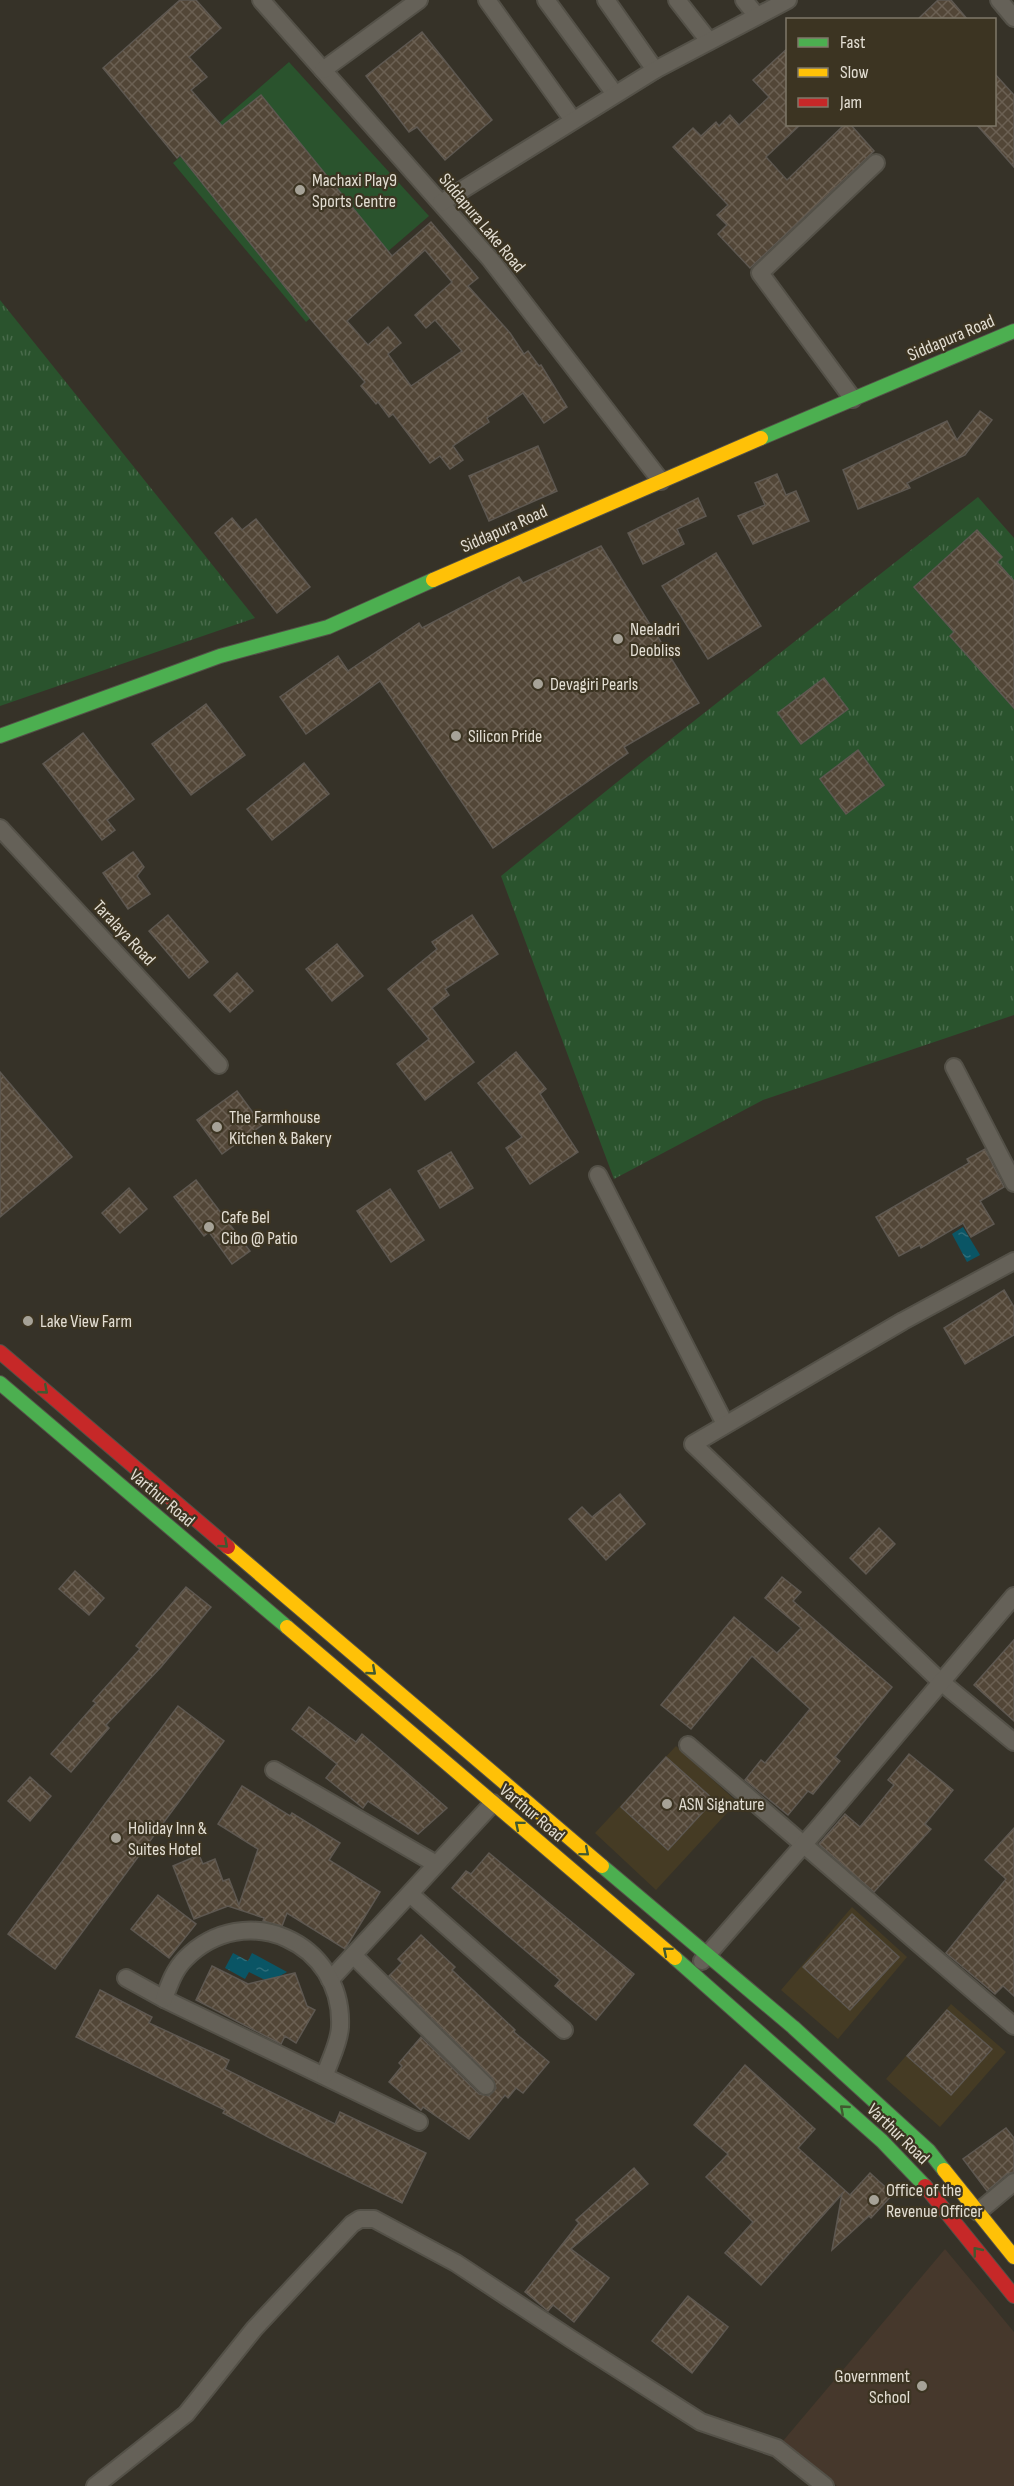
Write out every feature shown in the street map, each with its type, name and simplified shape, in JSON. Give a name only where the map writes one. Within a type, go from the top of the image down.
[{"type":"main road","name":"Siddapura Road","points":[[0,736],[220,656],[328,627],[661,481],[1014,331]]},
{"type":"main road","name":"Varthur Road","points":[[0,1352],[450,1738],[793,2027],[929,2151],[1014,2256]]},
{"type":"main road","name":"Varthur Road","points":[[0,1383],[692,1972],[882,2141],[923,2184],[1014,2296]]},
{"type":"street","name":"Siddapura Lake Road","points":[[261,0],[490,259],[661,481]]},
{"type":"street","points":[[323,70],[419,0]]},
{"type":"street","points":[[487,0],[573,120]]},
{"type":"street","points":[[546,0],[615,94]]},
{"type":"street","points":[[606,0],[655,70]]},
{"type":"street","points":[[677,0],[709,41]]},
{"type":"street","points":[[744,0],[756,15]]},
{"type":"street","points":[[441,203],[655,70],[788,0]]},
{"type":"street","points":[[999,0],[1014,18]]},
{"type":"street","points":[[853,399],[760,273],[876,163]]},
{"type":"street","name":"Taralaya Road","points":[[0,828],[219,1065]]},
{"type":"street","points":[[954,1067],[1014,1183]]},
{"type":"street","points":[[598,1175],[724,1424]]},
{"type":"street","points":[[1013,1263],[724,1424],[693,1444],[940,1681],[1014,1742]]},
{"type":"street","points":[[692,1972],[803,1846],[1014,1596]]},
{"type":"street","points":[[688,1745],[1014,2026]]},
{"type":"street","points":[[274,1770],[436,1864]]},
{"type":"street","points":[[330,1980],[493,1803]]},
{"type":"street","points":[[411,1894],[564,2030]]},
{"type":"street","points":[[164,1999],[171,1978],[184,1960],[203,1943],[230,1932],[267,1931],[292,1939],[325,1968],[338,1999],[340,2028],[335,2050],[325,2075]]},
{"type":"street","points":[[353,1955],[486,2086]]},
{"type":"street","points":[[126,1978],[164,1999],[419,2122]]},
{"type":"street","points":[[978,2212],[1014,2181]]},
{"type":"street","points":[[95,2486],[186,2414],[254,2329],[352,2224],[366,2218],[374,2219],[456,2263],[701,2422],[777,2448],[825,2486]]},
{"type":"shaded area","points":[[676,1746],[737,1802],[656,1890],[595,1833]]},
{"type":"shaded area","points":[[852,1907],[907,1957],[838,2039],[781,1990]]},
{"type":"shaded area","points":[[951,2004],[1006,2052],[940,2127],[886,2079]]},
{"type":"shaded area","name":"Government School","points":[[945,2249],[1014,2332],[1014,2486],[837,2486],[783,2441]]},
{"type":"green space","name":"Machaxi Play9 Sports Centre","points":[[289,62],[429,216],[306,322],[173,163]]},
{"type":"green space","points":[[0,300],[255,618],[0,706]]},
{"type":"green space","points":[[978,497],[1014,538],[1014,1015],[763,1100],[614,1179],[501,876]]},
{"type":"water","points":[[963,1227],[980,1255],[967,1262],[952,1234]]},
{"type":"water","points":[[233,1953],[248,1961],[252,1953],[287,1972],[269,1982],[249,1972],[245,1979],[225,1968]]},
{"type":"building","points":[[180,0],[196,0],[221,28],[189,57],[207,77],[191,90],[222,126],[261,95],[392,256],[431,222],[478,278],[468,286],[510,333],[524,354],[528,351],[539,366],[541,365],[567,407],[544,423],[523,393],[487,418],[489,422],[453,446],[463,460],[450,469],[440,456],[430,463],[393,414],[389,417],[378,402],[376,404],[361,386],[365,382],[314,323],[180,155],[177,158],[103,68]],"holes":[[[425,250],[452,282],[415,315],[426,328],[435,320],[462,351],[411,386],[388,354],[401,343],[388,327],[368,345],[347,321]]]},
{"type":"building","points":[[938,0],[951,0],[966,18],[919,18]]},
{"type":"building","points":[[422,32],[492,120],[445,160],[417,127],[409,132],[366,76]]},
{"type":"building","points":[[786,50],[786,126],[799,126],[766,157],[787,180],[843,126],[852,126],[874,151],[750,268],[718,234],[727,225],[717,215],[728,205],[673,147],[693,128],[701,136],[716,122],[719,126],[730,115],[739,125],[769,97],[753,80]]},
{"type":"building","points":[[996,75],[1014,95],[1014,167],[978,126],[996,126]]},
{"type":"building","points":[[980,411],[992,420],[965,455],[907,483],[910,488],[858,509],[843,470],[947,421],[957,440]]},
{"type":"building","points":[[538,446],[557,491],[489,521],[469,476]]},
{"type":"building","points":[[777,474],[786,495],[796,491],[809,521],[753,544],[738,516],[765,505],[755,483]]},
{"type":"building","points":[[698,498],[706,516],[677,529],[684,544],[643,564],[628,533]]},
{"type":"building","points":[[232,518],[242,530],[256,519],[310,587],[277,613],[215,533]]},
{"type":"building","points":[[977,530],[1002,557],[997,562],[1014,581],[1014,708],[950,636],[954,632],[914,587]]},
{"type":"building","points":[[601,546],[699,703],[624,747],[628,753],[493,848],[380,681],[306,734],[280,697],[338,656],[348,671],[419,623],[422,628],[519,577],[523,583]]},
{"type":"building","points":[[716,553],[761,626],[708,659],[662,586]]},
{"type":"building","points":[[824,678],[848,709],[801,744],[778,713]]},
{"type":"building","points":[[206,704],[245,755],[191,795],[152,744]]},
{"type":"building","points":[[83,733],[134,799],[107,820],[115,830],[102,840],[43,764]]},
{"type":"building","points":[[858,750],[884,785],[846,814],[820,779]]},
{"type":"building","points":[[304,763],[329,794],[272,840],[247,809]]},
{"type":"building","points":[[133,852],[144,867],[137,876],[150,894],[128,909],[103,873]]},
{"type":"building","points":[[168,915],[208,962],[189,978],[149,931]]},
{"type":"building","points":[[472,915],[498,954],[445,989],[449,995],[432,1008],[474,1062],[425,1100],[397,1064],[429,1039],[388,989],[437,949],[432,942]]},
{"type":"building","points":[[337,944],[363,976],[332,1001],[306,969]]},
{"type":"building","points":[[237,973],[253,991],[230,1012],[214,995]]},
{"type":"building","points":[[516,1052],[546,1089],[540,1094],[578,1152],[530,1184],[506,1148],[522,1137],[478,1083]]},
{"type":"building","points":[[0,1072],[72,1157],[0,1217]]},
{"type":"building","points":[[237,1091],[262,1125],[222,1154],[197,1120]]},
{"type":"building","points":[[985,1149],[1004,1187],[980,1201],[994,1224],[971,1237],[963,1223],[921,1248],[920,1245],[899,1256],[876,1217],[969,1163],[967,1159]]},
{"type":"building","points":[[451,1152],[473,1188],[440,1208],[418,1171]]},
{"type":"building","points":[[196,1180],[250,1251],[232,1264],[209,1232],[204,1236],[174,1197]]},
{"type":"building","points":[[129,1188],[147,1209],[120,1233],[102,1213]]},
{"type":"building","points":[[390,1189],[424,1240],[391,1262],[357,1211]]},
{"type":"building","points":[[1004,1290],[1014,1307],[1014,1335],[965,1364],[944,1328]]},
{"type":"building","points":[[620,1494],[645,1524],[606,1560],[569,1519],[582,1507],[592,1517]]},
{"type":"building","points":[[879,1528],[895,1544],[866,1574],[850,1558]]},
{"type":"building","points":[[75,1571],[104,1598],[89,1615],[59,1589]]},
{"type":"building","points":[[782,1577],[801,1592],[793,1601],[892,1687],[835,1757],[840,1761],[813,1794],[808,1791],[788,1815],[745,1780],[761,1760],[765,1763],[810,1709],[752,1656],[691,1729],[661,1705],[734,1617],[777,1653],[801,1628],[765,1598]]},
{"type":"building","points":[[186,1587],[211,1607],[161,1667],[106,1725],[109,1728],[71,1772],[51,1754],[96,1703],[93,1701],[140,1649],[136,1646]]},
{"type":"building","points":[[1014,1640],[1014,1721],[974,1685]]},
{"type":"building","name":"Holiday Inn & Suites Hotel","points":[[178,1706],[224,1741],[55,1969],[8,1934]]},
{"type":"building","points":[[309,1707],[356,1742],[362,1734],[447,1808],[418,1834],[368,1801],[363,1808],[326,1778],[337,1764],[292,1729]]},
{"type":"building","points":[[909,1754],[953,1790],[925,1824],[931,1829],[874,1892],[819,1844],[845,1814],[860,1827],[894,1785],[888,1780]]},
{"type":"building","name":"ASN Signature","points":[[666,1757],[714,1800],[668,1850],[621,1807]]},
{"type":"building","points":[[30,1777],[51,1796],[30,1821],[8,1801]]},
{"type":"building","points":[[242,1786],[340,1843],[329,1860],[380,1892],[345,1949],[287,1913],[282,1926],[263,1921],[264,1918],[228,1906],[194,1919],[173,1866],[199,1855],[203,1864],[215,1859],[223,1881],[229,1879],[239,1905],[258,1849],[218,1824]]},
{"type":"building","points":[[1014,1828],[1014,1996],[1003,1986],[995,1994],[946,1953],[1006,1879],[985,1860]]},
{"type":"building","points":[[489,1853],[634,1974],[596,2020],[555,1986],[560,1980],[452,1888],[466,1871],[471,1874]]},
{"type":"building","points":[[158,1895],[196,1924],[169,1958],[131,1929]]},
{"type":"building","points":[[852,1914],[899,1957],[850,2010],[803,1967]]},
{"type":"building","points":[[421,1935],[455,1967],[452,1970],[515,2030],[514,2032],[549,2062],[523,2093],[516,2088],[508,2098],[505,2095],[469,2139],[423,2107],[421,2110],[389,2082],[402,2066],[399,2063],[421,2037],[479,2094],[489,2096],[496,2088],[493,2079],[389,1976],[402,1963],[398,1959]]},
{"type":"building","points":[[212,1966],[248,1984],[295,1973],[307,2006],[315,2010],[296,2043],[285,2036],[281,2044],[196,2000]]},
{"type":"building","points":[[100,1990],[152,2017],[149,2023],[229,2060],[225,2069],[335,2124],[340,2112],[426,2153],[402,2203],[270,2138],[223,2113],[225,2110],[76,2037]]},
{"type":"building","points":[[947,2010],[992,2049],[951,2095],[907,2056]]},
{"type":"building","points":[[745,2065],[815,2129],[798,2148],[850,2195],[870,2173],[893,2194],[871,2218],[869,2216],[832,2250],[842,2194],[761,2285],[725,2253],[753,2222],[706,2177],[728,2154],[694,2125]]},
{"type":"building","points":[[1006,2128],[1014,2138],[1014,2172],[1007,2174],[987,2191],[963,2159]]},
{"type":"building","points":[[634,2168],[648,2184],[571,2249],[609,2278],[574,2322],[553,2305],[548,2311],[525,2292],[579,2223],[576,2220]]},
{"type":"building","points":[[688,2296],[728,2327],[692,2373],[652,2341]]},
{"type":"traffic: fast","points":[[761,438],[1014,331]]},
{"type":"traffic: fast","points":[[0,736],[220,656],[328,627],[433,580]]},
{"type":"traffic: fast","points":[[0,1383],[287,1627]]},
{"type":"traffic: fast","points":[[602,1866],[793,2027],[929,2151],[944,2170]]},
{"type":"traffic: fast","points":[[675,1958],[882,2141],[925,2186]]},
{"type":"traffic: slow","points":[[433,580],[761,438]]},
{"type":"traffic: slow","points":[[228,1547],[602,1866]]},
{"type":"traffic: slow","points":[[287,1627],[675,1958]]},
{"type":"traffic: slow","points":[[944,2170],[1014,2257]]},
{"type":"traffic: jam","points":[[0,1352],[228,1547]]},
{"type":"traffic: jam","points":[[925,2186],[1014,2296]]},
{"type":"place","name":"Machaxi Play9 Sports Centre","points":[[300,190]]},
{"type":"place","name":"Neeladri Deobliss","points":[[618,639]]},
{"type":"place","name":"Devagiri Pearls","points":[[538,684]]},
{"type":"place","name":"Silicon Pride","points":[[456,736]]},
{"type":"place","name":"The Farmhouse Kitchen & Bakery","points":[[217,1127]]},
{"type":"place","name":"Cafe Bel Cibo @ Patio","points":[[209,1227]]},
{"type":"place","name":"Lake View Farm","points":[[28,1321]]},
{"type":"place","name":"ASN Signature","points":[[667,1804]]},
{"type":"place","name":"Holiday Inn & Suites Hotel","points":[[116,1838]]},
{"type":"place","name":"Office of the Revenue Officer","points":[[874,2200]]},
{"type":"place","name":"Government School","points":[[922,2386]]}]
